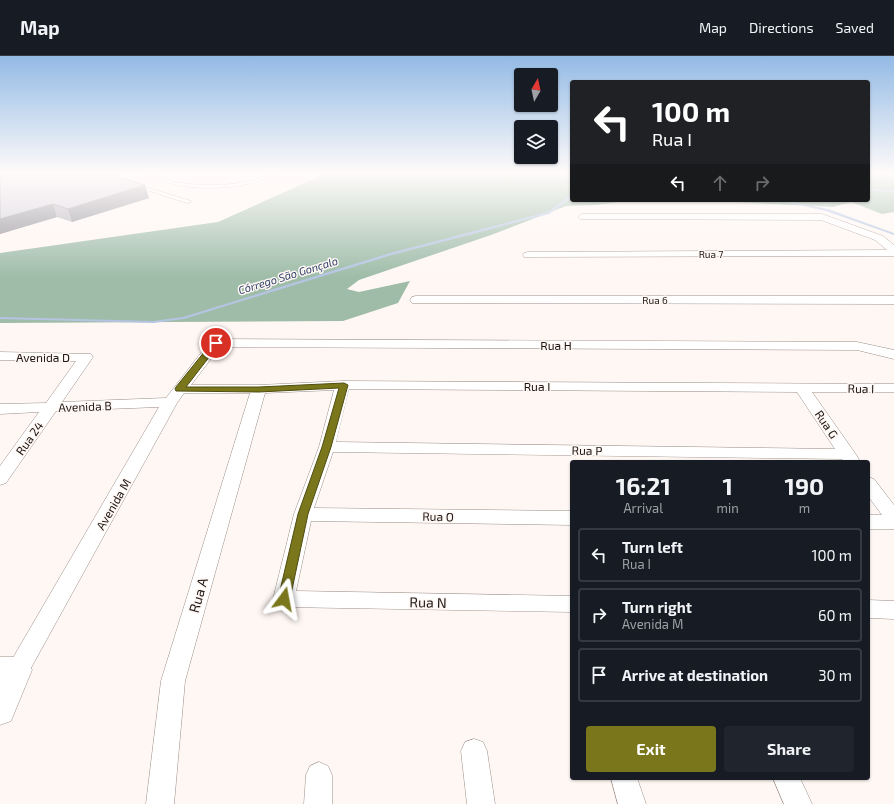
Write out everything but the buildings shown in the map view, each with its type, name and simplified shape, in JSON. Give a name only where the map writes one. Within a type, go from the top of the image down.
[{"type":"street","points":[[583,217],[822,217],[879,238],[894,251]]},
{"type":"street","name":"Rua 7","points":[[528,254],[894,251]]},
{"type":"street","name":"Rua 6","points":[[416,300],[894,300]]},
{"type":"street","name":"Rua H","points":[[216,343],[857,346],[894,355]]},
{"type":"street","name":"Avenida M","points":[[9,670],[175,396],[216,343]]},
{"type":"street","name":"Avenida D","points":[[0,356],[86,357]]},
{"type":"street","name":"Rua 24","points":[[0,479],[86,357]]},
{"type":"street","points":[[303,514],[327,447],[344,385]]},
{"type":"street","name":"Rua I","points":[[175,396],[259,389],[344,385],[801,386],[894,388]]},
{"type":"street","name":"Rua G","points":[[801,386],[850,458]]},
{"type":"street","name":"Rua A","points":[[160,804],[173,681],[259,389]]},
{"type":"street","name":"Avenida B","points":[[0,409],[51,407],[175,396]]},
{"type":"street","name":"Rua P","points":[[327,447],[850,458]]},
{"type":"street","points":[[870,486],[894,518]]},
{"type":"street","name":"Rua O","points":[[303,514],[570,518]]},
{"type":"street","name":"Rua N","points":[[303,514],[284,599],[570,604]]},
{"type":"street","points":[[870,522],[894,522]]},
{"type":"street","points":[[870,609],[894,610]]},
{"type":"street","points":[[0,711],[9,670]]},
{"type":"street","points":[[474,751],[481,804]]},
{"type":"street","points":[[318,804],[319,775]]},
{"type":"street","points":[[625,780],[632,804]]},
{"type":"street","points":[[787,780],[798,804]]},
{"type":"green space","points":[[249,208],[561,208],[491,235],[359,280],[347,289],[359,292],[410,281],[398,303],[343,321],[0,323],[0,253],[218,222]]},
{"type":"green space","points":[[866,208],[894,208],[894,212],[882,214]]},
{"type":"waterway","name":"Córrego São Gonçalo","points":[[0,318],[153,322],[184,318],[391,254],[548,213],[555,208]]},
{"type":"waterway","points":[[817,208],[827,210],[894,234]]},
{"type":"route","points":[[216,343],[179,389],[259,389],[344,385],[327,447],[303,514],[284,599]]}]
